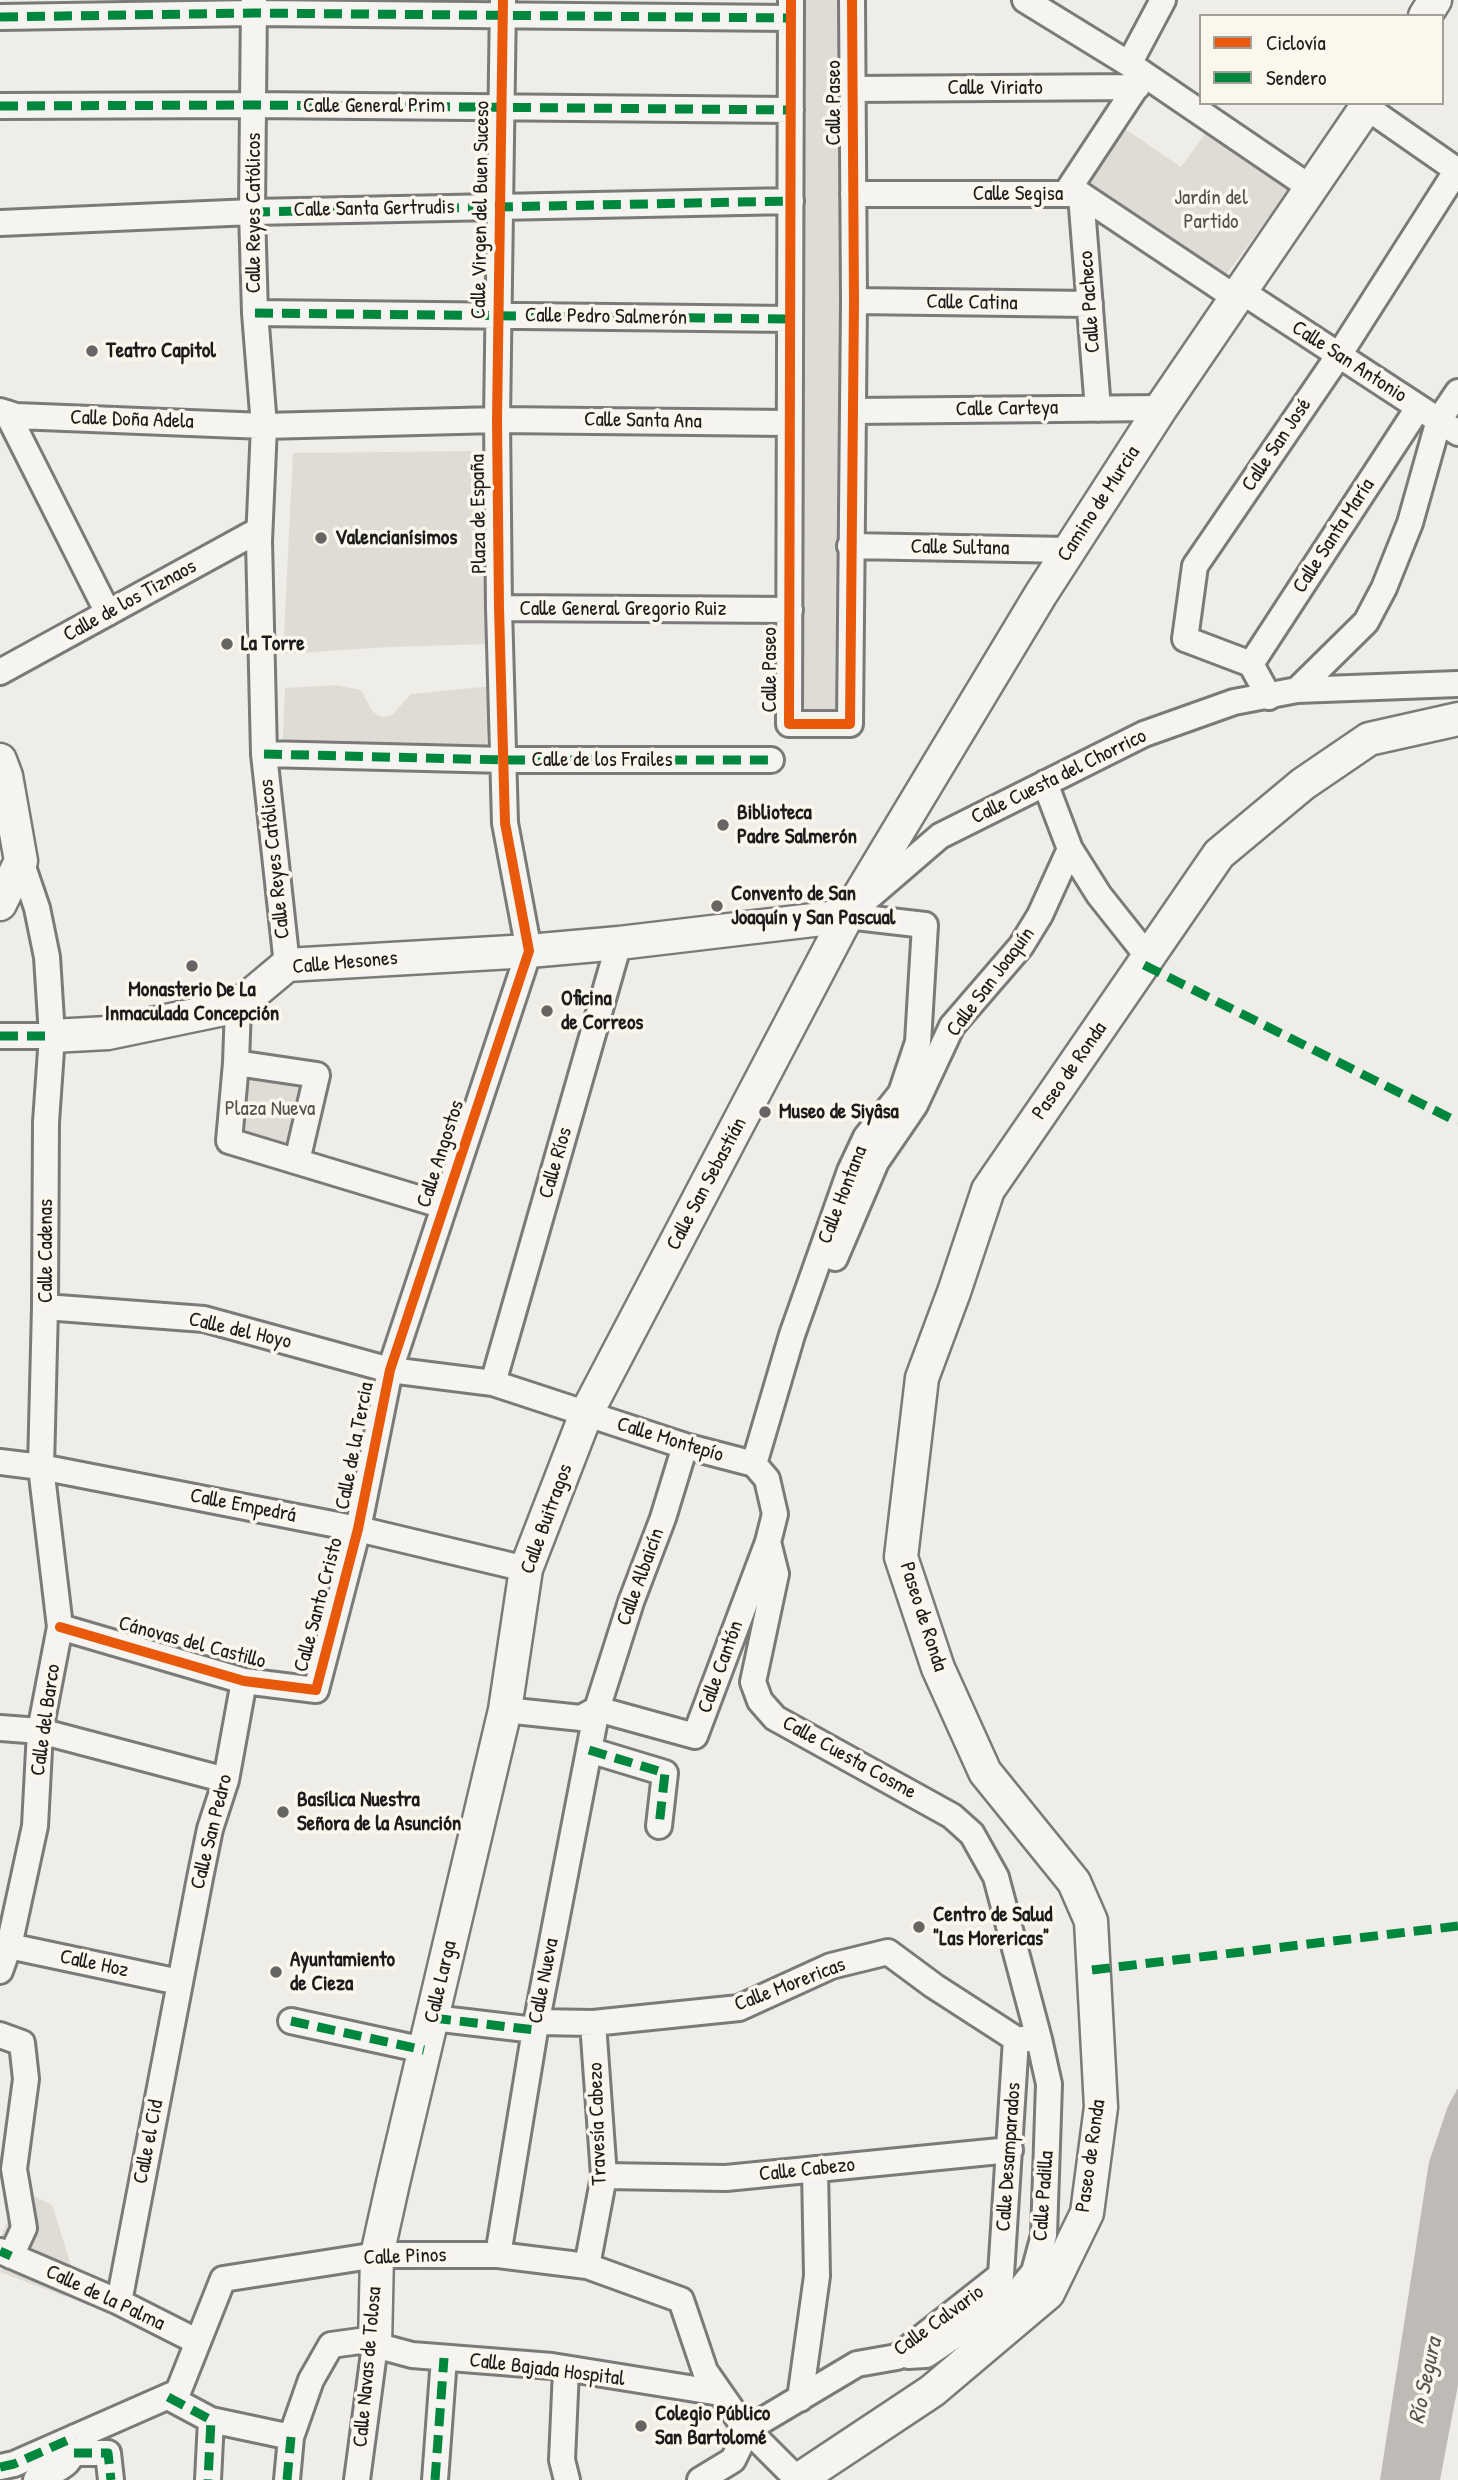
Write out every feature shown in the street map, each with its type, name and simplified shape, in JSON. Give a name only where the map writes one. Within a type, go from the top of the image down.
[{"type":"main road","name":"Camino de Murcia","points":[[847,916],[1041,594],[1161,408],[1367,105]]},
{"type":"main road","name":"Paseo de Ronda","points":[[808,2477],[932,2391],[1048,2293],[1087,2213],[1101,2107],[1091,1921],[1074,1882],[985,1772],[938,1668],[901,1557],[922,1378],[988,1190],[1219,855],[1303,784],[1369,739],[1458,719]]},
{"type":"main road","points":[[0,760],[6,776],[21,860],[0,904]]},
{"type":"main road","name":"Calle Mesones","points":[[52,1036],[108,1032],[238,1006],[287,965],[528,951],[847,916]]},
{"type":"main road","name":"Calle San Sebastián","points":[[586,1414],[847,916]]},
{"type":"main road","name":"Calle Buitragos","points":[[505,1710],[526,1569],[586,1414]]},
{"type":"main road","name":"Calle Larga","points":[[377,2255],[505,1710]]},
{"type":"main road","name":"Calle Navas de Tolosa","points":[[375,2345],[377,2255]]},
{"type":"street","name":"Calle Paseo","points":[[791,9],[789,724],[850,724],[854,301],[852,0]]},
{"type":"street","points":[[1025,0],[1311,188]]},
{"type":"street","points":[[1074,194],[1137,75],[1163,0]]},
{"type":"street","points":[[0,17],[254,6],[791,9]]},
{"type":"street","name":"Calle Reyes Católicos","points":[[254,6],[252,212],[255,313],[264,426]]},
{"type":"street","name":"Calle Virgen del Buen Suceso","points":[[497,420],[503,8]]},
{"type":"street","name":"Calle Viriato","points":[[853,89],[1137,75]]},
{"type":"street","points":[[1367,105],[1458,170]]},
{"type":"street","name":"Calle General Prim","points":[[0,106],[502,106],[791,110]]},
{"type":"street","name":"Calle San José","points":[[1251,664],[1185,639],[1195,566],[1339,355],[1458,170]]},
{"type":"street","name":"Calle Segisa","points":[[853,194],[1074,194],[1238,295]]},
{"type":"street","name":"Calle Pacheco","points":[[1074,194],[1090,304],[1098,409]]},
{"type":"street","name":"Calle Santa Gertrudis","points":[[0,223],[252,212],[791,201]]},
{"type":"street","name":"Calle San Antonio","points":[[1238,295],[1339,355],[1449,426]]},
{"type":"street","name":"Calle Catina","points":[[854,301],[1090,304]]},
{"type":"street","name":"Calle Pedro Salmerón","points":[[255,313],[790,319]]},
{"type":"street","points":[[1297,690],[1366,622],[1384,589],[1449,426],[1458,392]]},
{"type":"street","name":"Calle Carteya","points":[[853,411],[1161,408]]},
{"type":"street","name":"Calle Santa María","points":[[1251,664],[1418,408]]},
{"type":"street","points":[[4,412],[108,613]]},
{"type":"street","name":"Calle Doña Adela","points":[[4,412],[16,416],[264,426]]},
{"type":"street","points":[[264,754],[260,530],[264,426],[497,420]]},
{"type":"street","name":"Calle Santa Ana","points":[[497,420],[789,423]]},
{"type":"street","name":"Plaza de España","points":[[497,420],[499,608]]},
{"type":"street","name":"Calle de los Tiznaos","points":[[0,672],[260,530]]},
{"type":"street","name":"Calle Sultana","points":[[850,545],[1070,550]]},
{"type":"street","points":[[499,608],[505,823],[528,951]]},
{"type":"street","name":"Calle General Gregorio Ruiz","points":[[499,608],[790,610]]},
{"type":"street","points":[[1251,664],[1269,697]]},
{"type":"street","name":"Calle Cuesta del Chorrico","points":[[847,916],[940,836],[1144,734],[1234,702],[1297,690],[1458,684]]},
{"type":"street","name":"Calle Reyes Católicos","points":[[264,754],[287,965]]},
{"type":"street","name":"Calle de los Frailes","points":[[264,754],[505,760],[771,760]]},
{"type":"street","points":[[1045,783],[1070,849],[1099,895],[1149,958]]},
{"type":"street","name":"Calle San Joaquín","points":[[792,1335],[831,1268],[876,1162],[915,1105],[952,1026],[1021,946],[1040,915],[1070,849]]},
{"type":"street","name":"Calle Cadenas","points":[[21,860],[37,908],[47,957],[52,1036],[46,1122],[41,1467]]},
{"type":"street","name":"Calle Hontana","points":[[754,1464],[792,1335],[850,1171],[866,1137],[901,1093],[918,1042],[925,925],[847,916]]},
{"type":"street","name":"Calle Ríos","points":[[493,1383],[619,943]]},
{"type":"street","name":"Calle Angostos","points":[[390,1370],[528,951]]},
{"type":"street","points":[[238,1006],[229,1141],[444,1206]]},
{"type":"street","points":[[0,1037],[52,1036]]},
{"type":"street","points":[[236,1063],[317,1075],[297,1161]]},
{"type":"street","name":"Calle del Hoyo","points":[[45,1307],[204,1319],[390,1370],[493,1383]]},
{"type":"street","name":"Calle de la Tercia","points":[[358,1529],[390,1370]]},
{"type":"street","name":"Calle Montepío","points":[[493,1383],[685,1446],[754,1464]]},
{"type":"street","name":"Calle Albaicín","points":[[597,1709],[685,1446]]},
{"type":"street","name":"Calle Empedrá","points":[[0,1462],[41,1467],[358,1529],[526,1569]]},
{"type":"street","name":"Calle Cuesta Cosme","points":[[754,1464],[767,1479],[775,1514],[768,1542],[776,1574],[753,1682],[760,1701],[775,1718],[952,1816],[972,1834]]},
{"type":"street","name":"Calle del Barco","points":[[0,1971],[9,1946],[35,1826],[40,1731],[60,1627],[41,1467]]},
{"type":"street","name":"Calle Santo Cristo","points":[[316,1690],[358,1529]]},
{"type":"street","name":"Calle Cantón","points":[[597,1709],[695,1736],[768,1542]]},
{"type":"street","name":"Cánovas del Castillo","points":[[60,1627],[244,1681],[316,1690]]},
{"type":"street","name":"Calle San Pedro","points":[[179,1982],[210,1829],[226,1780],[244,1681]]},
{"type":"street","points":[[505,1710],[582,1718],[597,1709]]},
{"type":"street","name":"Calle Nueva","points":[[498,2255],[536,2026],[597,1709]]},
{"type":"street","points":[[0,1728],[40,1731],[226,1780]]},
{"type":"street","points":[[589,1751],[665,1773],[659,1826]]},
{"type":"street","name":"Calle Padilla","points":[[897,2357],[926,2355],[1015,2295],[1034,2272],[1044,2235],[1049,2084],[1028,2039],[996,1877],[972,1834]]},
{"type":"street","name":"Calle Hoz","points":[[9,1946],[179,1982]]},
{"type":"street","name":"Calle Morericas","points":[[433,2018],[536,2026],[739,2008],[831,1966],[888,1952],[934,1986],[1028,2039]]},
{"type":"street","name":"Calle el Cid","points":[[119,2302],[179,1982]]},
{"type":"street","points":[[291,2021],[424,2050]]},
{"type":"street","name":"Travesía Cabezo","points":[[587,2266],[604,2176],[593,2023]]},
{"type":"street","points":[[0,2035],[22,2043],[26,2079],[14,2169],[24,2228],[6,2253]]},
{"type":"street","name":"Calle Desamparados","points":[[1002,2275],[1010,2150],[1028,2039]]},
{"type":"street","name":"Calle Cabezo","points":[[604,2176],[726,2178],[1010,2150]]},
{"type":"street","points":[[800,2399],[817,2276],[815,2169]]},
{"type":"street","name":"Calle de la Palma","points":[[6,2253],[119,2302],[198,2342]]},
{"type":"street","name":"Calle Pinos","points":[[198,2342],[223,2279],[377,2255],[498,2255],[587,2266],[681,2300],[705,2371],[720,2393]]},
{"type":"street","name":"Calle Calvario","points":[[748,2429],[857,2364],[897,2357],[1002,2275]]},
{"type":"street","name":"Calle Bajada Hospital","points":[[291,2437],[311,2380],[331,2345],[360,2341],[412,2355],[552,2366],[720,2393]]},
{"type":"street","points":[[0,2467],[75,2445],[178,2392],[198,2342]]},
{"type":"street","name":"Calle Navas de Tolosa","points":[[356,2480],[375,2345]]},
{"type":"street","points":[[435,2480],[444,2358]]},
{"type":"street","points":[[564,2479],[562,2460],[566,2370]]},
{"type":"street","points":[[720,2393],[748,2429],[808,2477]]},
{"type":"street","points":[[168,2397],[211,2420],[291,2437],[287,2480]]},
{"type":"street","points":[[208,2480],[211,2420]]},
{"type":"street","points":[[700,2480],[733,2460],[748,2429]]},
{"type":"street","points":[[36,2480],[68,2464],[75,2445]]},
{"type":"street","points":[[75,2445],[108,2453],[111,2480]]},
{"type":"green space","points":[[791,0],[852,0],[850,724],[789,724]]},
{"type":"green space","name":"Jardín del Partido","points":[[1124,128],[1181,167],[1209,129],[1294,184],[1222,280],[1078,184]]},
{"type":"green space","points":[[478,451],[491,644],[283,654],[293,453]]},
{"type":"green space","points":[[336,685],[361,690],[373,712],[382,717],[392,715],[411,694],[493,686],[485,753],[282,755],[285,688]]},
{"type":"green space","name":"Plaza Nueva","points":[[236,1063],[317,1075],[297,1161],[229,1141]]},
{"type":"green space","points":[[22,2186],[52,2205],[75,2278],[66,2297],[0,2272],[4,2258],[0,2239]]},
{"type":"water","name":"Río Segura","points":[[1458,2088],[1458,2385],[1440,2480],[1380,2480],[1429,2162],[1448,2106]]},
{"type":"marked path","points":[[0,17],[254,13],[791,18]]},
{"type":"marked path","points":[[0,106],[254,105],[791,110]]},
{"type":"marked path","points":[[252,212],[791,201]]},
{"type":"marked path","points":[[255,313],[790,319]]},
{"type":"marked path","points":[[264,754],[505,760],[771,760]]},
{"type":"marked path","points":[[1144,965],[1458,1122]]},
{"type":"marked path","points":[[0,1036],[52,1036]]},
{"type":"marked path","points":[[589,1750],[665,1773],[659,1826]]},
{"type":"marked path","points":[[1092,1970],[1458,1926]]},
{"type":"marked path","points":[[433,2018],[535,2030]]},
{"type":"marked path","points":[[291,2021],[424,2050]]},
{"type":"marked path","points":[[0,2251],[11,2256]]},
{"type":"marked path","points":[[435,2480],[444,2358]]},
{"type":"marked path","points":[[168,2397],[211,2420],[208,2480]]},
{"type":"marked path","points":[[0,2467],[14,2464],[75,2437]]},
{"type":"marked path","points":[[287,2480],[291,2437]]},
{"type":"marked path","points":[[74,2453],[108,2453],[111,2480]]},
{"type":"cycle path","points":[[60,1627],[244,1681],[316,1690],[358,1529],[390,1370],[529,951],[505,823],[499,608],[497,420],[503,0]]},
{"type":"cycle path","points":[[791,0],[789,724],[850,724],[854,301],[852,0]]},
{"type":"place","name":"Teatro Capitol","points":[[92,351]]},
{"type":"place","name":"Valencianísimos","points":[[321,538]]},
{"type":"place","name":"La Torre","points":[[227,644]]},
{"type":"place","name":"Biblioteca Padre Salmerón","points":[[723,825]]},
{"type":"place","name":"Convento de San Joaquín y San Pascual","points":[[717,906]]},
{"type":"place","name":"Monasterio De La Inmaculada Concepción","points":[[192,966]]},
{"type":"place","name":"Oficina de Correos","points":[[547,1011]]},
{"type":"place","name":"Museo de Siyâsa","points":[[765,1112]]},
{"type":"place","name":"Basílica Nuestra Señora de la Asunción","points":[[283,1812]]},
{"type":"place","name":"Centro de Salud \"Las Morericas\"","points":[[919,1927]]},
{"type":"place","name":"Ayuntamiento de Cieza","points":[[276,1972]]},
{"type":"place","name":"Colegio Público San Bartolomé","points":[[641,2426]]}]
